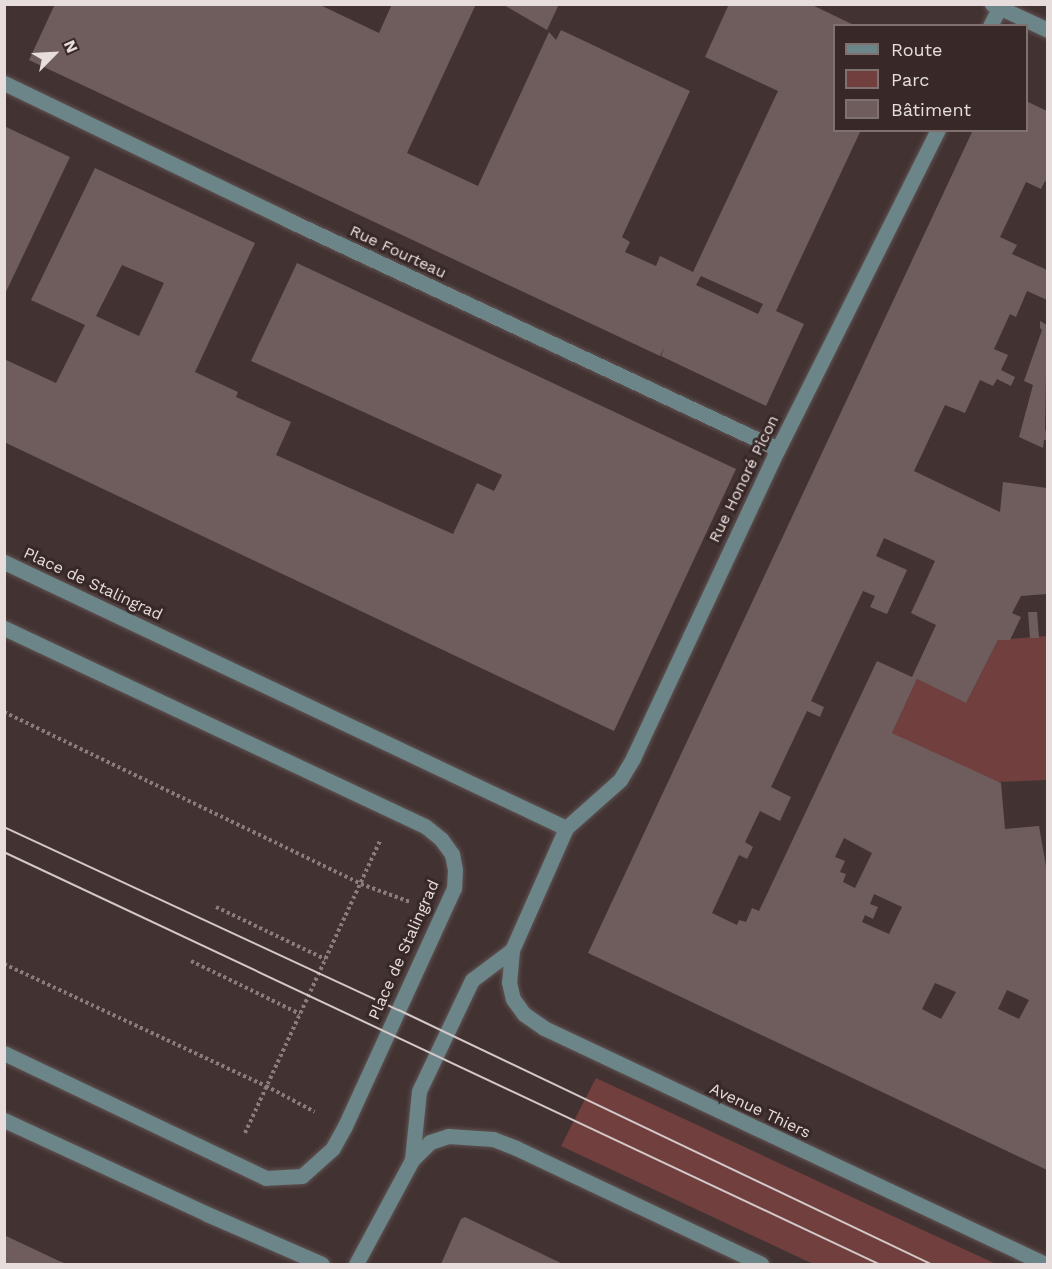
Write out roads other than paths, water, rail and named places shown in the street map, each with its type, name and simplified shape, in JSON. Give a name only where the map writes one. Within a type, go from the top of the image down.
[{"type":"street","points":[[990,24],[995,6],[1047,30]]},
{"type":"street","name":"Rue Fourteau","points":[[4,83],[286,219],[778,448]]},
{"type":"street","name":"Rue Honoré Picon","points":[[566,828],[620,780],[633,758],[778,448],[937,132]]},
{"type":"street","name":"Place de Stalingrad","points":[[4,562],[566,828]]},
{"type":"street","name":"Place de Stalingrad","points":[[4,628],[425,826],[441,839],[452,854],[455,870],[454,888],[345,1126],[332,1149],[302,1176],[266,1178],[4,1053]]},
{"type":"street","points":[[412,1160],[419,1091],[442,1041],[471,980],[512,950],[566,828]]},
{"type":"street","name":"Avenue Thiers","points":[[512,950],[509,982],[513,999],[524,1014],[544,1028],[1045,1264]]},
{"type":"street","points":[[4,1120],[207,1214],[322,1264]]},
{"type":"street","points":[[356,1264],[412,1160],[430,1142],[448,1136],[492,1139],[516,1148],[761,1264]]},
{"type":"tram line","points":[[4,827],[399,1010],[931,1264]]},
{"type":"tram line","points":[[4,852],[879,1264]]}]
